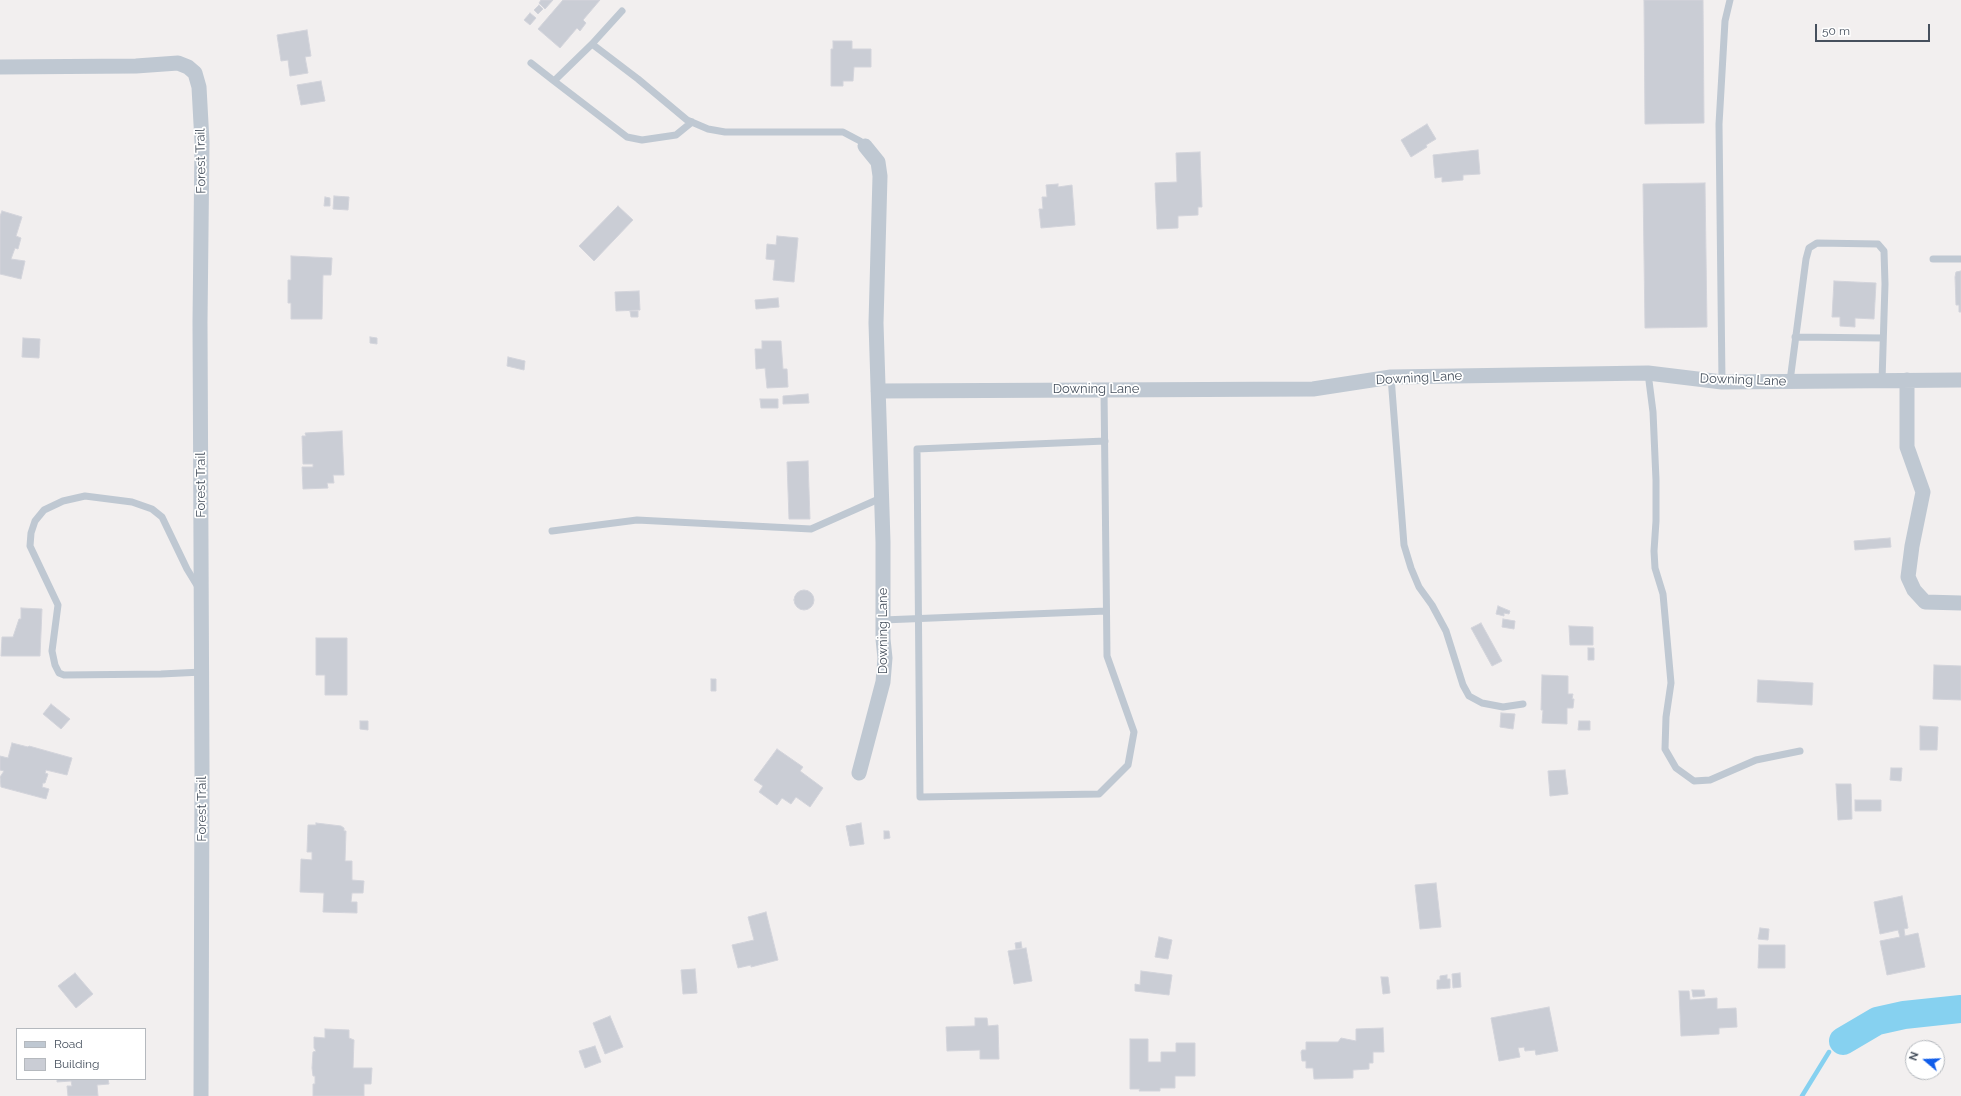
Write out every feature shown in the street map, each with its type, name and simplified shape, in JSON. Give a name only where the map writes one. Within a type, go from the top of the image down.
[{"type":"street","name":"Forest Trail","points":[[0,67],[136,66],[178,63],[188,66],[197,77],[199,87],[202,142],[201,1096]]},
{"type":"street","name":"Downing Lane","points":[[859,773],[883,682],[886,658],[883,620],[876,323],[880,176],[878,162],[865,146]]},
{"type":"street","name":"Downing Lane","points":[[878,391],[1313,388],[1391,377],[1648,373],[1722,382],[1961,380]]},
{"type":"street","points":[[1907,380],[1907,448],[1923,492],[1912,546],[1908,577],[1914,590],[1926,602],[1961,603]]},
{"type":"lane","points":[[1722,382],[1720,124],[1725,21],[1730,0]]},
{"type":"lane","points":[[554,81],[592,44],[622,11]]},
{"type":"lane","points":[[592,44],[692,122],[708,129],[725,132],[843,132],[860,141],[865,146]]},
{"type":"lane","points":[[531,63],[628,137],[642,140],[676,135],[692,122]]},
{"type":"lane","points":[[1790,381],[1806,259],[1809,248],[1817,243],[1878,244],[1884,251],[1885,284],[1882,381]]},
{"type":"lane","points":[[1933,259],[1961,259]]},
{"type":"lane","points":[[1795,337],[1883,338]]},
{"type":"lane","points":[[1648,373],[1653,412],[1656,480],[1654,568],[1662,594],[1671,683],[1666,716],[1665,749],[1676,768],[1694,781],[1710,780],[1756,760],[1800,751]]},
{"type":"lane","points":[[1391,377],[1404,545],[1411,568],[1419,587],[1432,605],[1446,631],[1463,685],[1469,696],[1482,703],[1502,707],[1523,704]]},
{"type":"lane","points":[[1104,389],[1105,441],[1106,611],[1107,656],[1134,732],[1128,765],[1099,794],[920,797],[917,619],[917,449],[1105,441]]},
{"type":"lane","points":[[201,590],[187,569],[162,517],[152,509],[132,502],[85,496],[63,502],[44,510],[35,521],[31,533],[30,546],[58,605],[52,651],[55,665],[59,673],[64,675],[202,672]]},
{"type":"lane","points":[[552,532],[637,520],[811,529],[881,498]]},
{"type":"lane","points":[[883,620],[1106,611]]},
{"type":"building","points":[[541,0],[553,0],[545,9],[539,3]]},
{"type":"building","points":[[563,0],[600,0],[583,20],[586,23],[580,31],[577,28],[560,48],[538,29]]},
{"type":"building","points":[[1644,0],[1703,0],[1704,123],[1645,124]]},
{"type":"building","points":[[539,5],[543,9],[538,14],[534,10]]},
{"type":"building","points":[[530,13],[536,18],[530,25],[524,20]]},
{"type":"building","points":[[307,30],[311,56],[305,57],[308,73],[290,76],[288,60],[281,61],[277,35]]},
{"type":"building","points":[[833,41],[852,41],[852,49],[871,49],[871,67],[854,67],[853,81],[843,81],[843,86],[831,86],[831,49],[833,49]]},
{"type":"building","points":[[321,81],[325,101],[301,105],[297,85]]},
{"type":"building","points":[[1427,124],[1436,139],[1426,145],[1427,147],[1411,157],[1401,140]]},
{"type":"building","points":[[1478,150],[1480,174],[1463,175],[1463,180],[1442,182],[1442,177],[1435,178],[1433,155]]},
{"type":"building","points":[[1200,152],[1202,207],[1198,207],[1198,215],[1178,216],[1178,228],[1157,229],[1155,183],[1177,182],[1176,153]]},
{"type":"building","points":[[1705,183],[1707,327],[1645,328],[1643,184]]},
{"type":"building","points":[[1058,184],[1058,187],[1072,185],[1075,225],[1041,228],[1039,209],[1043,209],[1042,197],[1047,197],[1046,185]]},
{"type":"building","points":[[334,196],[349,197],[348,210],[333,209]]},
{"type":"building","points":[[325,197],[330,198],[330,206],[324,206]]},
{"type":"building","points":[[618,206],[633,220],[594,261],[579,246]]},
{"type":"building","points":[[2,211],[22,217],[16,236],[21,238],[18,249],[15,248],[11,259],[25,261],[21,279],[0,274],[0,216]]},
{"type":"building","points":[[777,236],[798,238],[794,282],[773,280],[775,260],[766,259],[767,244],[776,245]]},
{"type":"building","points":[[291,256],[332,258],[331,275],[323,275],[322,319],[291,319],[291,303],[288,303],[288,280],[291,280]]},
{"type":"building","points":[[1961,271],[1961,312],[1959,312],[1959,305],[1956,305],[1955,277],[1956,272]]},
{"type":"building","points":[[1834,281],[1876,283],[1874,319],[1855,318],[1855,327],[1840,326],[1840,317],[1832,317]]},
{"type":"building","points":[[639,291],[640,310],[616,311],[615,292]]},
{"type":"building","points":[[778,298],[779,307],[756,309],[755,300]]},
{"type":"building","points":[[630,311],[638,311],[638,317],[631,317]]},
{"type":"building","points":[[370,337],[377,338],[377,344],[370,343]]},
{"type":"building","points":[[23,338],[40,339],[39,358],[22,357]]},
{"type":"building","points":[[762,341],[781,341],[783,369],[787,369],[788,387],[767,388],[765,368],[756,369],[755,349],[762,349]]},
{"type":"building","points":[[508,357],[525,361],[524,370],[507,366]]},
{"type":"building","points":[[808,394],[809,403],[783,404],[783,396]]},
{"type":"building","points":[[760,399],[778,399],[778,408],[761,408]]},
{"type":"building","points":[[342,431],[344,475],[333,475],[334,483],[327,483],[328,488],[303,489],[302,467],[313,467],[313,464],[303,464],[302,436],[306,436],[305,433]]},
{"type":"building","points":[[808,461],[810,519],[789,519],[787,462]]},
{"type":"building","points":[[1890,538],[1891,547],[1855,550],[1854,541]]},
{"type":"building","points":[[804,590],[811,593],[814,600],[811,607],[804,610],[797,607],[794,600],[797,593]]},
{"type":"building","points":[[1498,606],[1510,611],[1509,614],[1504,613],[1504,616],[1496,614]]},
{"type":"building","points":[[21,608],[42,609],[40,656],[1,656],[2,637],[13,637],[19,619],[21,619]]},
{"type":"building","points":[[1503,619],[1515,621],[1514,629],[1502,627]]},
{"type":"building","points":[[1481,623],[1502,661],[1492,666],[1471,628]]},
{"type":"building","points":[[1569,626],[1593,627],[1593,645],[1570,645]]},
{"type":"building","points":[[316,638],[347,638],[347,695],[325,695],[325,675],[316,675]]},
{"type":"building","points":[[1588,648],[1594,648],[1594,660],[1588,660]]},
{"type":"building","points":[[1934,665],[1961,666],[1961,700],[1933,699]]},
{"type":"building","points":[[1542,675],[1568,676],[1568,694],[1573,694],[1572,699],[1574,699],[1573,708],[1567,708],[1567,724],[1542,723]]},
{"type":"building","points":[[711,679],[716,679],[716,691],[711,691]]},
{"type":"building","points":[[1758,680],[1813,683],[1812,705],[1757,702]]},
{"type":"building","points":[[51,704],[70,719],[61,729],[43,714]]},
{"type":"building","points":[[1501,713],[1515,714],[1513,729],[1500,727]]},
{"type":"building","points":[[360,721],[368,721],[368,730],[360,729]]},
{"type":"building","points":[[1579,721],[1590,721],[1590,730],[1578,730]]},
{"type":"building","points":[[1920,726],[1938,727],[1937,750],[1920,750]]},
{"type":"building","points":[[12,743],[29,746],[72,758],[67,775],[46,770],[45,773],[48,774],[42,787],[49,789],[46,799],[1,787],[0,777],[4,771],[0,770],[0,756],[8,758]]},
{"type":"building","points":[[777,749],[803,767],[800,771],[823,788],[810,807],[796,797],[791,804],[782,798],[777,805],[759,792],[763,786],[754,780]]},
{"type":"building","points":[[1891,768],[1902,768],[1901,781],[1890,780]]},
{"type":"building","points":[[1565,770],[1568,794],[1550,796],[1548,771]]},
{"type":"building","points":[[1836,784],[1851,784],[1852,819],[1838,820]]},
{"type":"building","points":[[1855,800],[1881,800],[1881,811],[1855,811]]},
{"type":"building","points":[[316,823],[341,826],[344,828],[344,831],[346,831],[345,861],[352,861],[352,880],[364,881],[363,893],[352,893],[351,902],[357,902],[357,913],[323,912],[324,893],[300,892],[301,859],[312,860],[312,852],[307,852],[308,825],[316,825]]},
{"type":"building","points":[[861,823],[864,844],[850,846],[846,826]]},
{"type":"building","points":[[884,831],[889,831],[890,838],[884,839]]},
{"type":"building","points":[[1436,883],[1441,927],[1420,929],[1415,885]]},
{"type":"building","points":[[1902,896],[1908,928],[1904,929],[1905,936],[1918,933],[1925,967],[1887,975],[1880,941],[1900,937],[1898,930],[1880,934],[1874,902]]},
{"type":"building","points":[[766,912],[778,960],[751,967],[751,965],[738,968],[732,945],[754,940],[748,917]]},
{"type":"building","points":[[1760,928],[1769,929],[1768,940],[1758,939]]},
{"type":"building","points":[[1159,937],[1172,940],[1168,959],[1155,957]]},
{"type":"building","points":[[1021,942],[1022,948],[1016,949],[1015,943]]},
{"type":"building","points":[[1759,945],[1785,945],[1785,968],[1758,968]]},
{"type":"building","points":[[1026,948],[1032,981],[1014,984],[1008,951]]},
{"type":"building","points":[[695,969],[697,993],[683,994],[681,970]]},
{"type":"building","points":[[1141,971],[1172,975],[1169,995],[1135,991],[1135,984],[1140,985]]},
{"type":"building","points":[[75,973],[93,994],[76,1008],[58,986]]},
{"type":"building","points":[[1460,973],[1461,987],[1453,988],[1452,974]]},
{"type":"building","points":[[1447,975],[1447,979],[1450,979],[1450,988],[1437,989],[1437,980],[1440,980],[1440,976]]},
{"type":"building","points":[[1381,977],[1388,977],[1390,993],[1383,994]]},
{"type":"building","points":[[1692,990],[1704,990],[1705,996],[1693,997]]},
{"type":"building","points":[[1679,991],[1689,991],[1690,1000],[1717,998],[1717,1009],[1736,1008],[1737,1027],[1719,1028],[1719,1034],[1681,1036]]},
{"type":"building","points":[[1549,1007],[1558,1051],[1536,1055],[1535,1050],[1525,1051],[1524,1047],[1518,1048],[1520,1057],[1499,1061],[1491,1018]]},
{"type":"building","points":[[610,1016],[623,1047],[605,1054],[593,1023]]},
{"type":"building","points":[[975,1018],[987,1018],[988,1026],[998,1025],[999,1059],[980,1059],[980,1050],[947,1051],[946,1027],[975,1026]]},
{"type":"building","points":[[1383,1028],[1384,1052],[1373,1052],[1373,1063],[1369,1063],[1369,1069],[1353,1070],[1353,1078],[1314,1079],[1313,1068],[1306,1068],[1306,1061],[1302,1061],[1301,1052],[1302,1050],[1306,1050],[1306,1042],[1338,1042],[1341,1038],[1356,1041],[1356,1029]]},
{"type":"building","points":[[325,1029],[349,1030],[349,1038],[354,1040],[353,1068],[372,1068],[371,1084],[364,1084],[364,1096],[313,1096],[315,1076],[313,1076],[312,1068],[313,1052],[316,1051],[314,1048],[314,1037],[325,1038]]},
{"type":"building","points":[[1130,1039],[1148,1039],[1148,1062],[1161,1062],[1161,1052],[1176,1052],[1176,1043],[1195,1043],[1195,1076],[1175,1076],[1175,1088],[1160,1088],[1160,1091],[1139,1091],[1140,1089],[1130,1089]]},
{"type":"building","points":[[595,1046],[601,1062],[585,1068],[579,1051]]},
{"type":"building","points":[[57,1080],[108,1080],[109,1084],[97,1085],[98,1096],[68,1096],[67,1086],[72,1086],[71,1081],[57,1082]]},
{"type":"waterway","points":[[1843,1041],[1877,1021],[1904,1015],[1961,1009]]},
{"type":"waterway","points":[[1802,1096],[1829,1052]]}]
